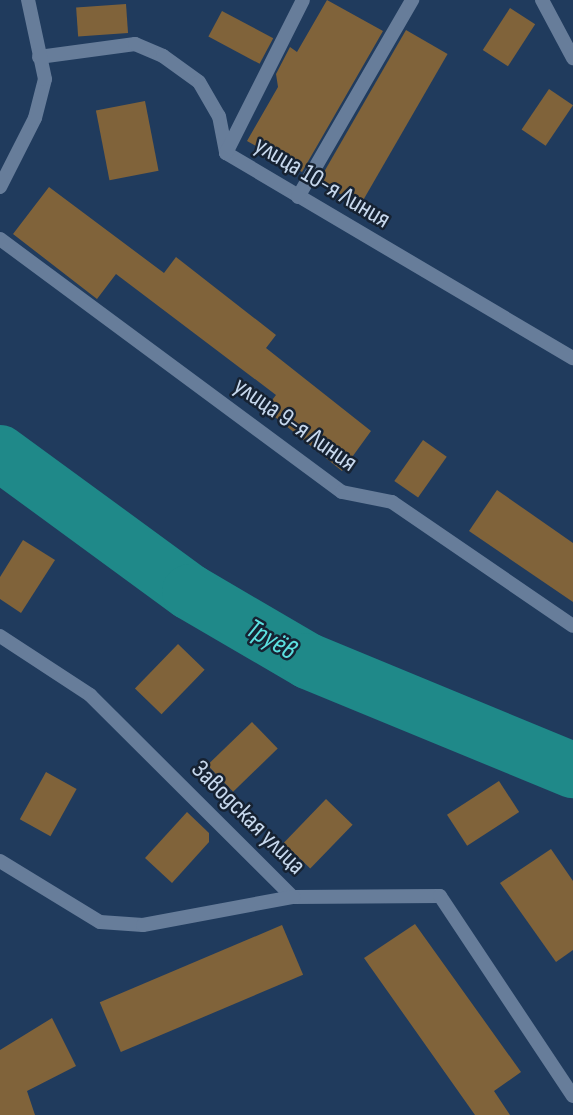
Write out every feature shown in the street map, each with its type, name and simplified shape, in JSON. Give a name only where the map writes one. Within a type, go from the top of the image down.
[{"type":"street","points":[[0,187],[34,118],[45,79],[28,0]]},
{"type":"street","points":[[226,153],[303,0]]},
{"type":"street","points":[[298,197],[412,0]]},
{"type":"street","points":[[540,2],[573,58]]},
{"type":"street","name":"улица 10-я Линия","points":[[39,57],[135,44],[163,56],[199,82],[219,116],[226,153],[573,358]]},
{"type":"street","name":"улица 9-я Линия","points":[[0,239],[342,492],[392,502],[573,626]]},
{"type":"street","name":"Заводская улица","points":[[0,636],[90,695],[293,897],[440,895],[573,1096]]},
{"type":"street","points":[[0,861],[100,922],[143,925],[293,897]]},
{"type":"building","points":[[327,0],[383,31],[302,172],[247,141],[278,87],[276,74],[290,47],[297,52]]},
{"type":"building","points":[[126,4],[128,33],[78,36],[76,7]]},
{"type":"building","points":[[510,8],[535,24],[508,66],[483,50]]},
{"type":"building","points":[[222,11],[273,38],[260,64],[208,37]]},
{"type":"building","points":[[406,30],[448,54],[360,206],[318,182]]},
{"type":"building","points":[[549,89],[573,105],[546,146],[522,130]]},
{"type":"building","points":[[145,101],[159,171],[109,180],[96,111]]},
{"type":"building","points":[[49,187],[164,273],[176,257],[276,335],[266,348],[371,431],[342,471],[265,409],[276,395],[116,274],[97,299],[13,234]]},
{"type":"building","points":[[423,440],[447,457],[418,498],[394,481]]},
{"type":"building","points":[[497,490],[573,543],[573,602],[469,531]]},
{"type":"building","points":[[23,540],[55,560],[21,613],[0,599],[0,577]]},
{"type":"building","points":[[178,644],[205,670],[162,714],[135,689]]},
{"type":"building","points":[[252,722],[278,749],[233,792],[207,765]]},
{"type":"building","points":[[46,772],[77,789],[50,836],[20,819]]},
{"type":"building","points":[[499,781],[519,812],[467,846],[447,815]]},
{"type":"building","points":[[326,799],[353,825],[310,869],[284,843]]},
{"type":"building","points":[[187,812],[209,833],[209,842],[172,883],[145,858]]},
{"type":"building","points":[[551,849],[573,881],[573,950],[556,962],[500,883]]},
{"type":"building","points":[[415,924],[521,1072],[494,1091],[510,1115],[475,1115],[364,958]]},
{"type":"building","points":[[282,925],[303,975],[121,1052],[100,1002]]},
{"type":"building","points":[[52,1018],[76,1066],[27,1091],[35,1115],[0,1115],[0,1050]]},
{"type":"waterway","name":"Труёв","points":[[0,453],[190,592],[308,661],[573,770]]}]
